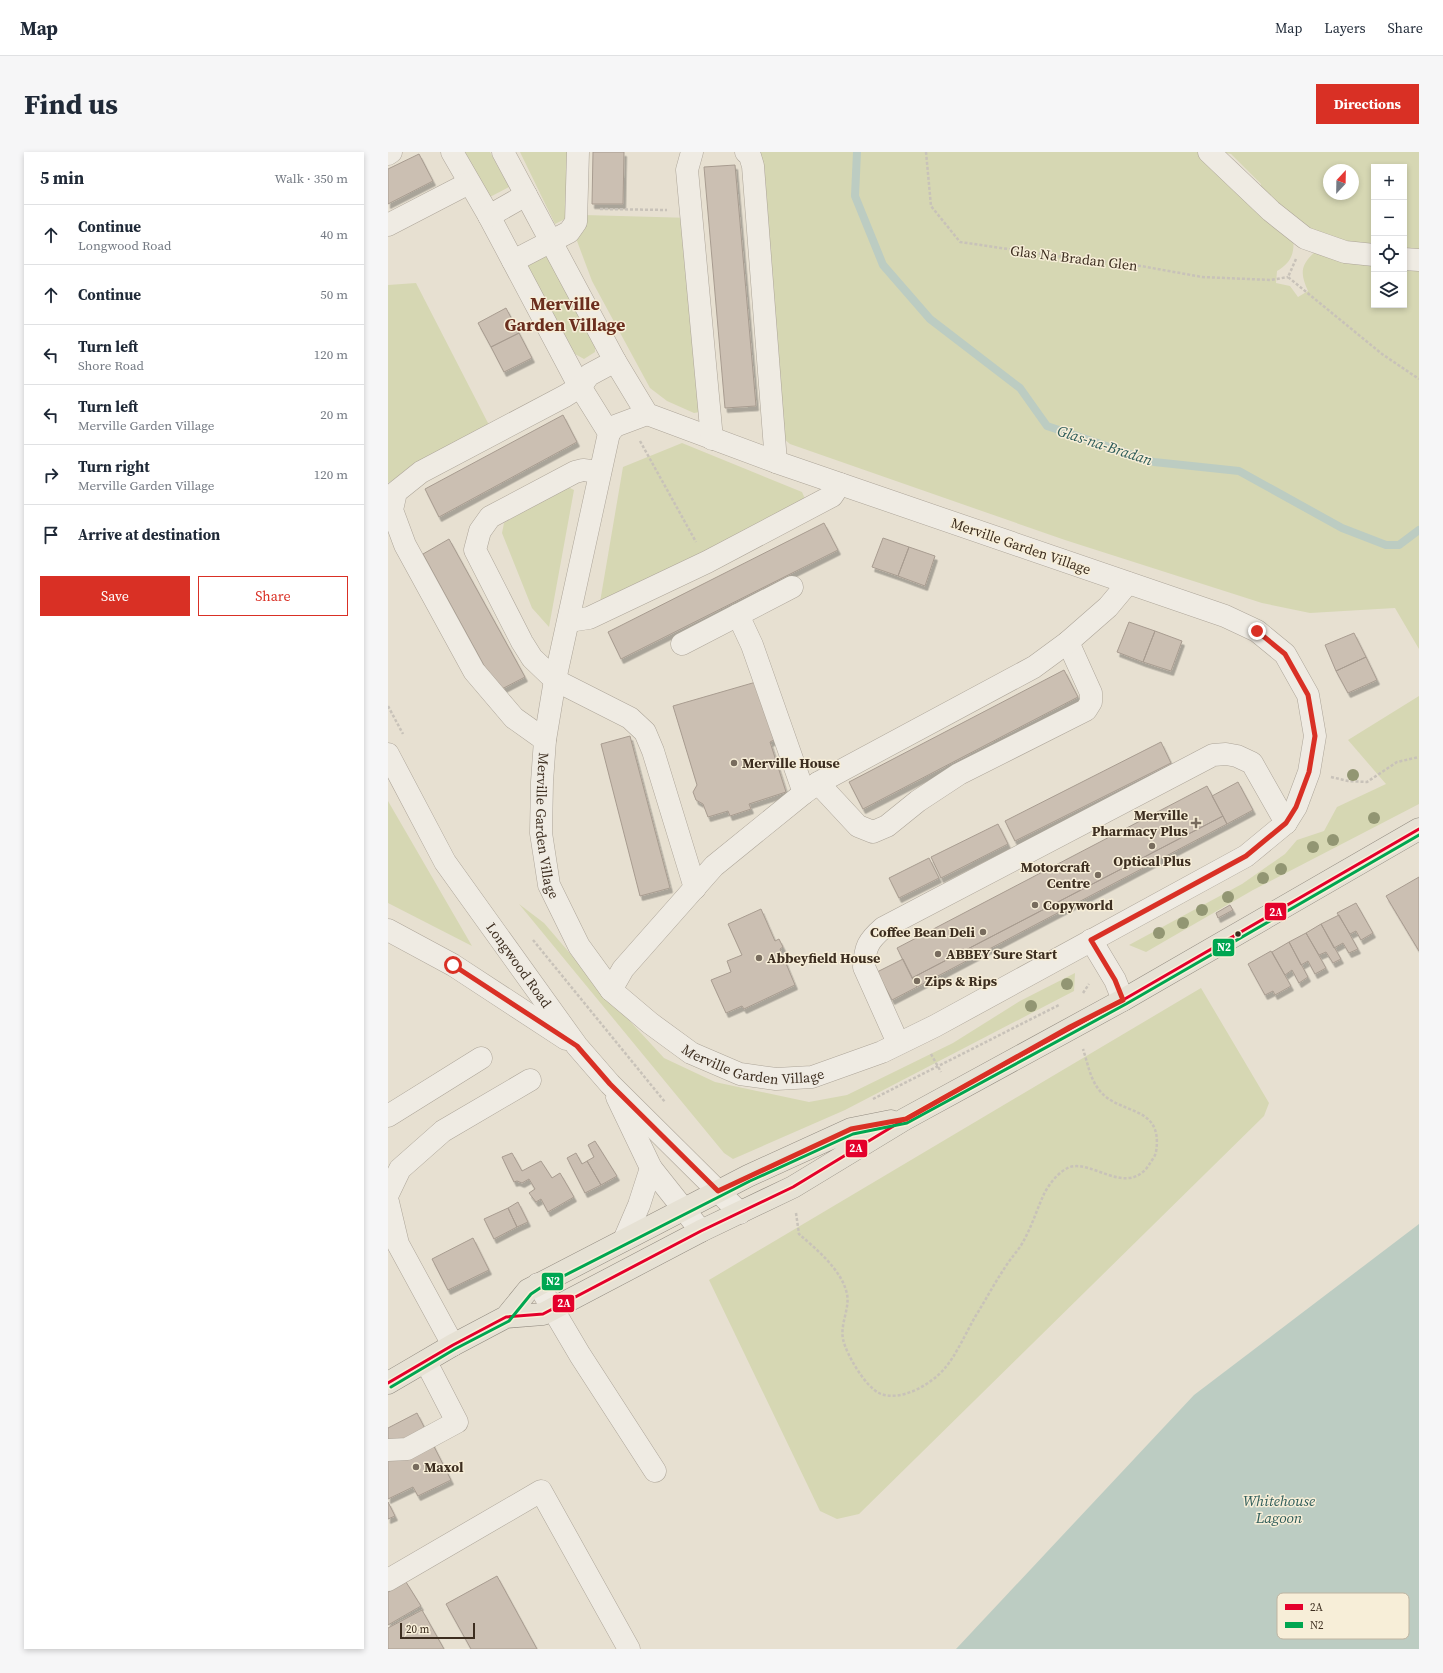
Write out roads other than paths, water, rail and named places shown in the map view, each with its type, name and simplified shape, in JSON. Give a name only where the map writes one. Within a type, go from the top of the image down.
[{"type":"main road","points":[[506,1317],[543,1314],[701,1231],[792,1186],[991,1071],[1123,1000],[1419,829]]},
{"type":"main road","points":[[388,1383],[453,1345],[506,1317],[528,1290],[538,1284],[718,1191],[851,1129],[906,1119]]},
{"type":"street","points":[[452,152],[489,216],[581,386],[609,433],[615,426],[638,417],[615,361],[503,152]]},
{"type":"street","points":[[513,261],[569,232],[576,222],[578,208],[578,152]]},
{"type":"street","points":[[692,152],[687,170],[712,439]]},
{"type":"street","points":[[746,152],[750,156],[753,166],[776,462]]},
{"type":"street","points":[[1209,152],[1271,211],[1305,238],[1345,252],[1371,255]]},
{"type":"street","points":[[388,225],[469,183]]},
{"type":"street","points":[[489,216],[526,195]]},
{"type":"street","points":[[1407,259],[1419,260]]},
{"type":"street","points":[[546,740],[514,718],[474,670],[405,545],[392,510],[396,492],[420,472],[581,386],[589,375],[615,361]]},
{"type":"street","name":"Merville Garden Village","points":[[609,433],[555,680],[546,740],[542,782],[541,833],[549,885],[579,946],[612,990],[650,1023],[691,1053],[740,1074],[776,1079],[812,1076],[882,1052],[920,1033],[1246,856],[1286,823],[1296,807],[1309,772],[1315,736],[1308,695],[1285,654],[1257,631],[1225,616],[712,439],[638,417]]},
{"type":"street","points":[[600,472],[583,470],[575,472],[490,516],[480,531],[475,550],[522,642],[532,658],[555,680],[630,718],[645,732],[653,751],[695,888]]},
{"type":"street","points":[[569,621],[589,618],[707,562],[832,496],[840,484]]},
{"type":"street","points":[[612,990],[623,969],[714,866],[811,788],[1034,667],[1068,642],[1108,607],[1128,583]]},
{"type":"street","points":[[682,644],[792,587]]},
{"type":"street","points":[[738,615],[752,645],[811,788],[858,826],[873,832],[887,826],[918,801],[959,774],[1086,710],[1092,702],[1092,693],[1068,642]]},
{"type":"street","name":"Longwood Road","points":[[388,754],[445,862],[577,1046]]},
{"type":"street","points":[[898,1043],[864,967],[864,954],[870,940],[883,928],[1213,755],[1226,754],[1237,756],[1252,763],[1286,823]]},
{"type":"street","name":"Longwood Road","points":[[388,930],[453,965],[577,1046]]},
{"type":"street","points":[[1091,940],[1115,980],[1123,1000]]},
{"type":"street","points":[[577,1046],[610,1084],[740,1212]]},
{"type":"street","points":[[388,1116],[480,1058]]},
{"type":"street","points":[[388,1194],[400,1169],[443,1131],[530,1080]]},
{"type":"street","points":[[610,1084],[651,1168],[701,1231]]},
{"type":"street","points":[[624,1240],[639,1205],[651,1168]]},
{"type":"street","points":[[388,1202],[398,1244],[453,1345]]},
{"type":"street","points":[[538,1284],[554,1308],[580,1355],[654,1471]]},
{"type":"street","points":[[388,1450],[407,1449],[456,1422],[426,1362]]},
{"type":"street","points":[[388,1580],[541,1490],[628,1649]]},
{"type":"water","name":"Whitehouse Lagoon","points":[[1419,1224],[1419,1649],[956,1649],[1194,1395]]},
{"type":"waterway","name":"Glas-na-Bradan","points":[[857,152],[855,196],[883,265],[930,319],[1020,388],[1047,426],[1154,462],[1239,471],[1342,528],[1386,545],[1399,545],[1419,530]]},
{"type":"place","name":"Merville House","points":[[734,763]]},
{"type":"place","name":"Merville Pharmacy Plus","points":[[1196,823]]},
{"type":"place","name":"Optical Plus","points":[[1152,846]]},
{"type":"place","name":"Motorcraft Centre","points":[[1098,875]]},
{"type":"place","name":"Copyworld","points":[[1035,905]]},
{"type":"place","name":"Coffee Bean Deli","points":[[983,932]]},
{"type":"place","name":"ABBEY Sure Start","points":[[938,954]]},
{"type":"place","name":"Abbeyfield House","points":[[759,958]]},
{"type":"place","name":"Zips & Rips","points":[[917,981]]},
{"type":"place","name":"Maxol","points":[[416,1467]]},
{"type":"district","name":"Merville Garden Village","points":[[565,313]]}]
